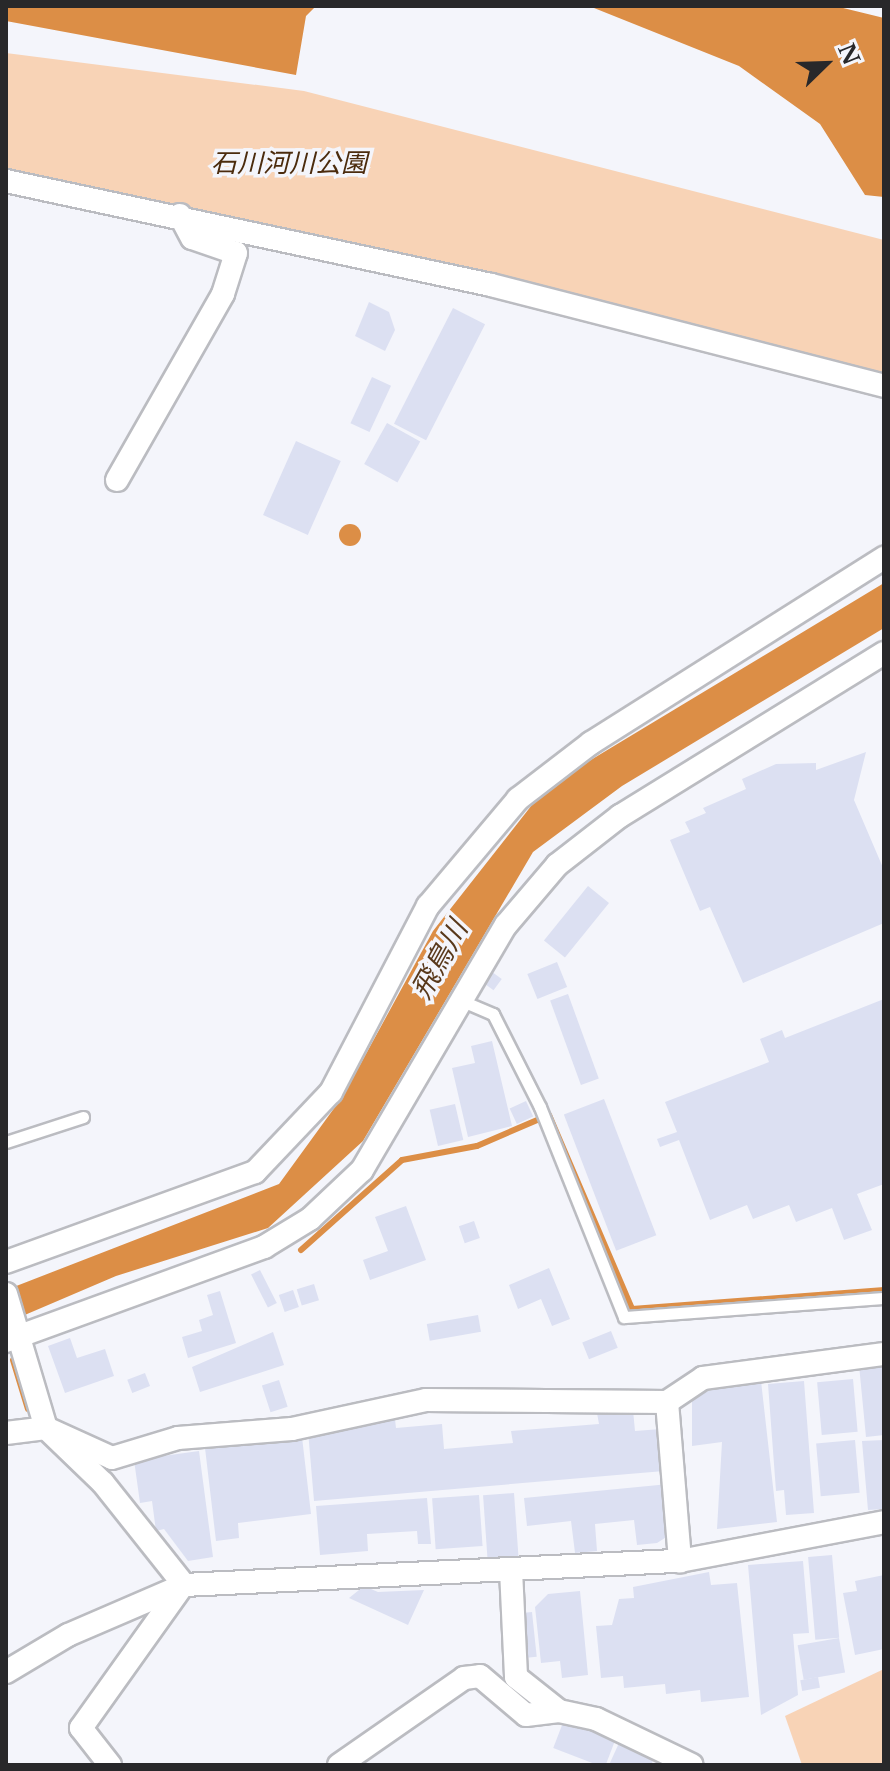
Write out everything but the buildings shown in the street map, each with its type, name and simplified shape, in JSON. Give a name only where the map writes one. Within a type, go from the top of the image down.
[{"type":"street","points":[[6,181],[180,215],[884,386]]},
{"type":"street","points":[[117,480],[223,294],[236,253],[192,238],[180,215]]},
{"type":"street","points":[[6,1262],[255,1172],[331,1092],[428,906],[518,799],[591,743],[884,558]]},
{"type":"street","points":[[16,1332],[264,1247],[310,1219],[362,1170],[459,1000],[506,925],[557,865],[620,816],[884,653]]},
{"type":"street","points":[[6,1294],[46,1428],[103,1483],[184,1585]]},
{"type":"street","points":[[6,1433],[46,1428],[112,1458],[178,1438],[292,1429],[426,1400],[667,1402],[703,1378],[884,1354]]},
{"type":"street","points":[[667,1402],[680,1561]]},
{"type":"street","points":[[6,1672],[68,1635],[184,1585],[295,1574],[511,1570],[680,1561],[884,1522]]},
{"type":"street","points":[[511,1570],[516,1677],[559,1711]]},
{"type":"street","points":[[110,1765],[81,1728],[184,1585]]},
{"type":"street","points":[[339,1765],[464,1678],[480,1676],[526,1715],[559,1711],[596,1719],[692,1765]]},
{"type":"lane","points":[[459,1000],[493,1014],[540,1107],[624,1317],[884,1298]]},
{"type":"lane","points":[[6,1142],[83,1117]]},
{"type":"green space","name":"石川河川公園","points":[[6,53],[304,91],[884,240],[884,374],[6,176]]},
{"type":"green space","points":[[884,1669],[884,1765],[802,1765],[785,1716]]},
{"type":"water","points":[[6,6],[316,6],[306,16],[296,75],[6,21]]},
{"type":"water","points":[[589,6],[835,6],[884,18],[884,197],[865,195],[820,124],[739,66]]},
{"type":"water","points":[[350,524],[358,527],[361,535],[358,543],[350,546],[342,543],[339,535],[342,527]]},
{"type":"water","name":"飛鳥川","points":[[884,583],[884,628],[622,786],[533,852],[363,1141],[268,1228],[116,1276],[6,1323],[6,1290],[279,1184],[343,1096],[433,931],[546,787]]},
{"type":"waterway","points":[[549,1115],[632,1309],[884,1290]]},
{"type":"waterway","points":[[301,1250],[402,1160],[477,1146],[537,1120]]},
{"type":"waterway","points":[[13,1360],[28,1409]]}]
